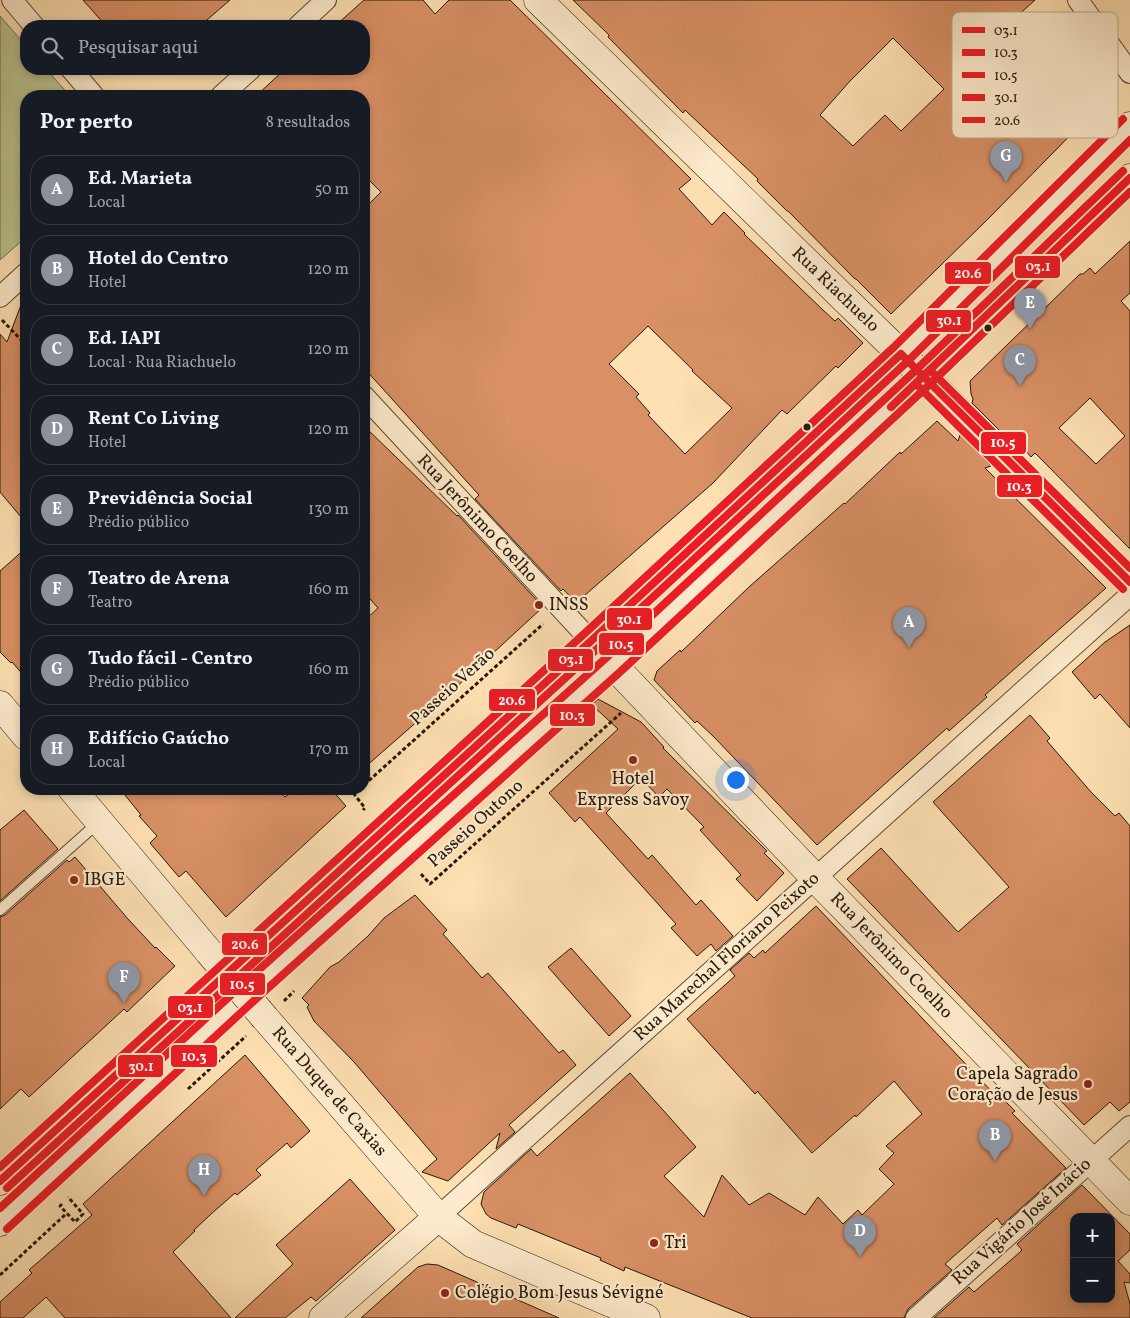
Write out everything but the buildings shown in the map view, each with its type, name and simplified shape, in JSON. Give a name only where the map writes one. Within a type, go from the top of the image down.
[{"type":"main road","name":"Rua Riachuelo","points":[[538,0],[1130,582]]},
{"type":"main road","points":[[1118,138],[1130,126]]},
{"type":"main road","points":[[0,1181],[591,641],[900,354],[1118,138]]},
{"type":"main road","points":[[0,1222],[252,990],[613,664],[923,377],[1130,178]]},
{"type":"main road","name":"Rua Jerônimo Coelho","points":[[613,664],[816,878],[1130,1201]]},
{"type":"main road","points":[[0,705],[20,729]]},
{"type":"main road","name":"Rua Duque de Caxias","points":[[77,795],[265,1018],[438,1216],[473,1244],[646,1318]]},
{"type":"main road","name":"Rua Marechal Floriano Peixoto","points":[[323,1318],[438,1216]]},
{"type":"street","points":[[12,0],[29,20]]},
{"type":"street","points":[[304,20],[326,0]]},
{"type":"street","points":[[1078,0],[1087,12]]},
{"type":"street","points":[[1118,56],[1130,73]]},
{"type":"street","points":[[76,75],[89,90]]},
{"type":"street","points":[[229,90],[245,75]]},
{"type":"street","points":[[0,297],[20,279]]},
{"type":"street","name":"Rua Jerônimo Coelho","points":[[370,402],[591,641]]},
{"type":"street","name":"Rua Marechal Floriano Peixoto","points":[[438,1216],[1130,594]]},
{"type":"street","name":"Rua Vigário José Inácio","points":[[916,1318],[1130,1126]]},
{"type":"lane","points":[[0,910],[100,821]]},
{"type":"path","points":[[7,325],[20,339]]},
{"type":"path","name":"Passeio Verão","points":[[370,780],[560,608]]},
{"type":"path","name":"Passeio Outono","points":[[414,880],[421,874],[430,884],[642,695]]},
{"type":"path","points":[[355,795],[365,808],[358,814]]},
{"type":"path","points":[[265,1018],[301,985]]},
{"type":"path","points":[[0,1275],[67,1213],[75,1222],[83,1214],[48,1176]]},
{"type":"green space","points":[[0,16],[20,39],[20,75],[51,75],[65,90],[20,90],[20,242],[0,260]]},
{"type":"transit line","name":"20.6","points":[[1118,124],[1123,119]]},
{"type":"transit line","name":"20.6","points":[[0,1167],[584,634],[894,347],[1104,138]]},
{"type":"transit line","name":"30.1","points":[[7,1188],[598,648],[908,361],[1130,140]]},
{"type":"transit line","name":"10.5","points":[[0,1208],[244,983],[606,658],[916,370],[1123,171]]},
{"type":"transit line","name":"03.1","points":[[891,407],[1130,178]]},
{"type":"transit line","name":"10.3","points":[[7,1229],[258,997],[620,672],[930,384],[1130,192]]},
{"type":"transit line","name":"03.1","points":[[0,1181],[591,641],[901,354],[1130,582]]},
{"type":"transit line","name":"10.5","points":[[930,370],[1130,568]]},
{"type":"transit line","name":"10.3","points":[[916,384],[1123,589]]},
{"type":"place","name":"Tudo fácil - Centro","points":[[1006,182]]},
{"type":"place","name":"Previdência Social","points":[[1030,329]]},
{"type":"place","name":"Ed. IAPI","points":[[1020,386]]},
{"type":"place","name":"INSS","points":[[539,605]]},
{"type":"place","name":"Ed. Marieta","points":[[909,648]]},
{"type":"place","name":"Hotel Express Savoy","points":[[633,760]]},
{"type":"place","name":"IBGE","points":[[74,880]]},
{"type":"place","name":"Teatro de Arena","points":[[124,1003]]},
{"type":"place","name":"Capela Sagrado Coração de Jesus","points":[[1088,1084]]},
{"type":"place","name":"Hotel do Centro","points":[[995,1161]]},
{"type":"place","name":"Edifício Gaúcho","points":[[204,1196]]},
{"type":"place","name":"Tri","points":[[654,1243]]},
{"type":"place","name":"Rent Co Living","points":[[860,1257]]},
{"type":"place","name":"Colégio Bom Jesus Sévigné","points":[[445,1293]]}]
